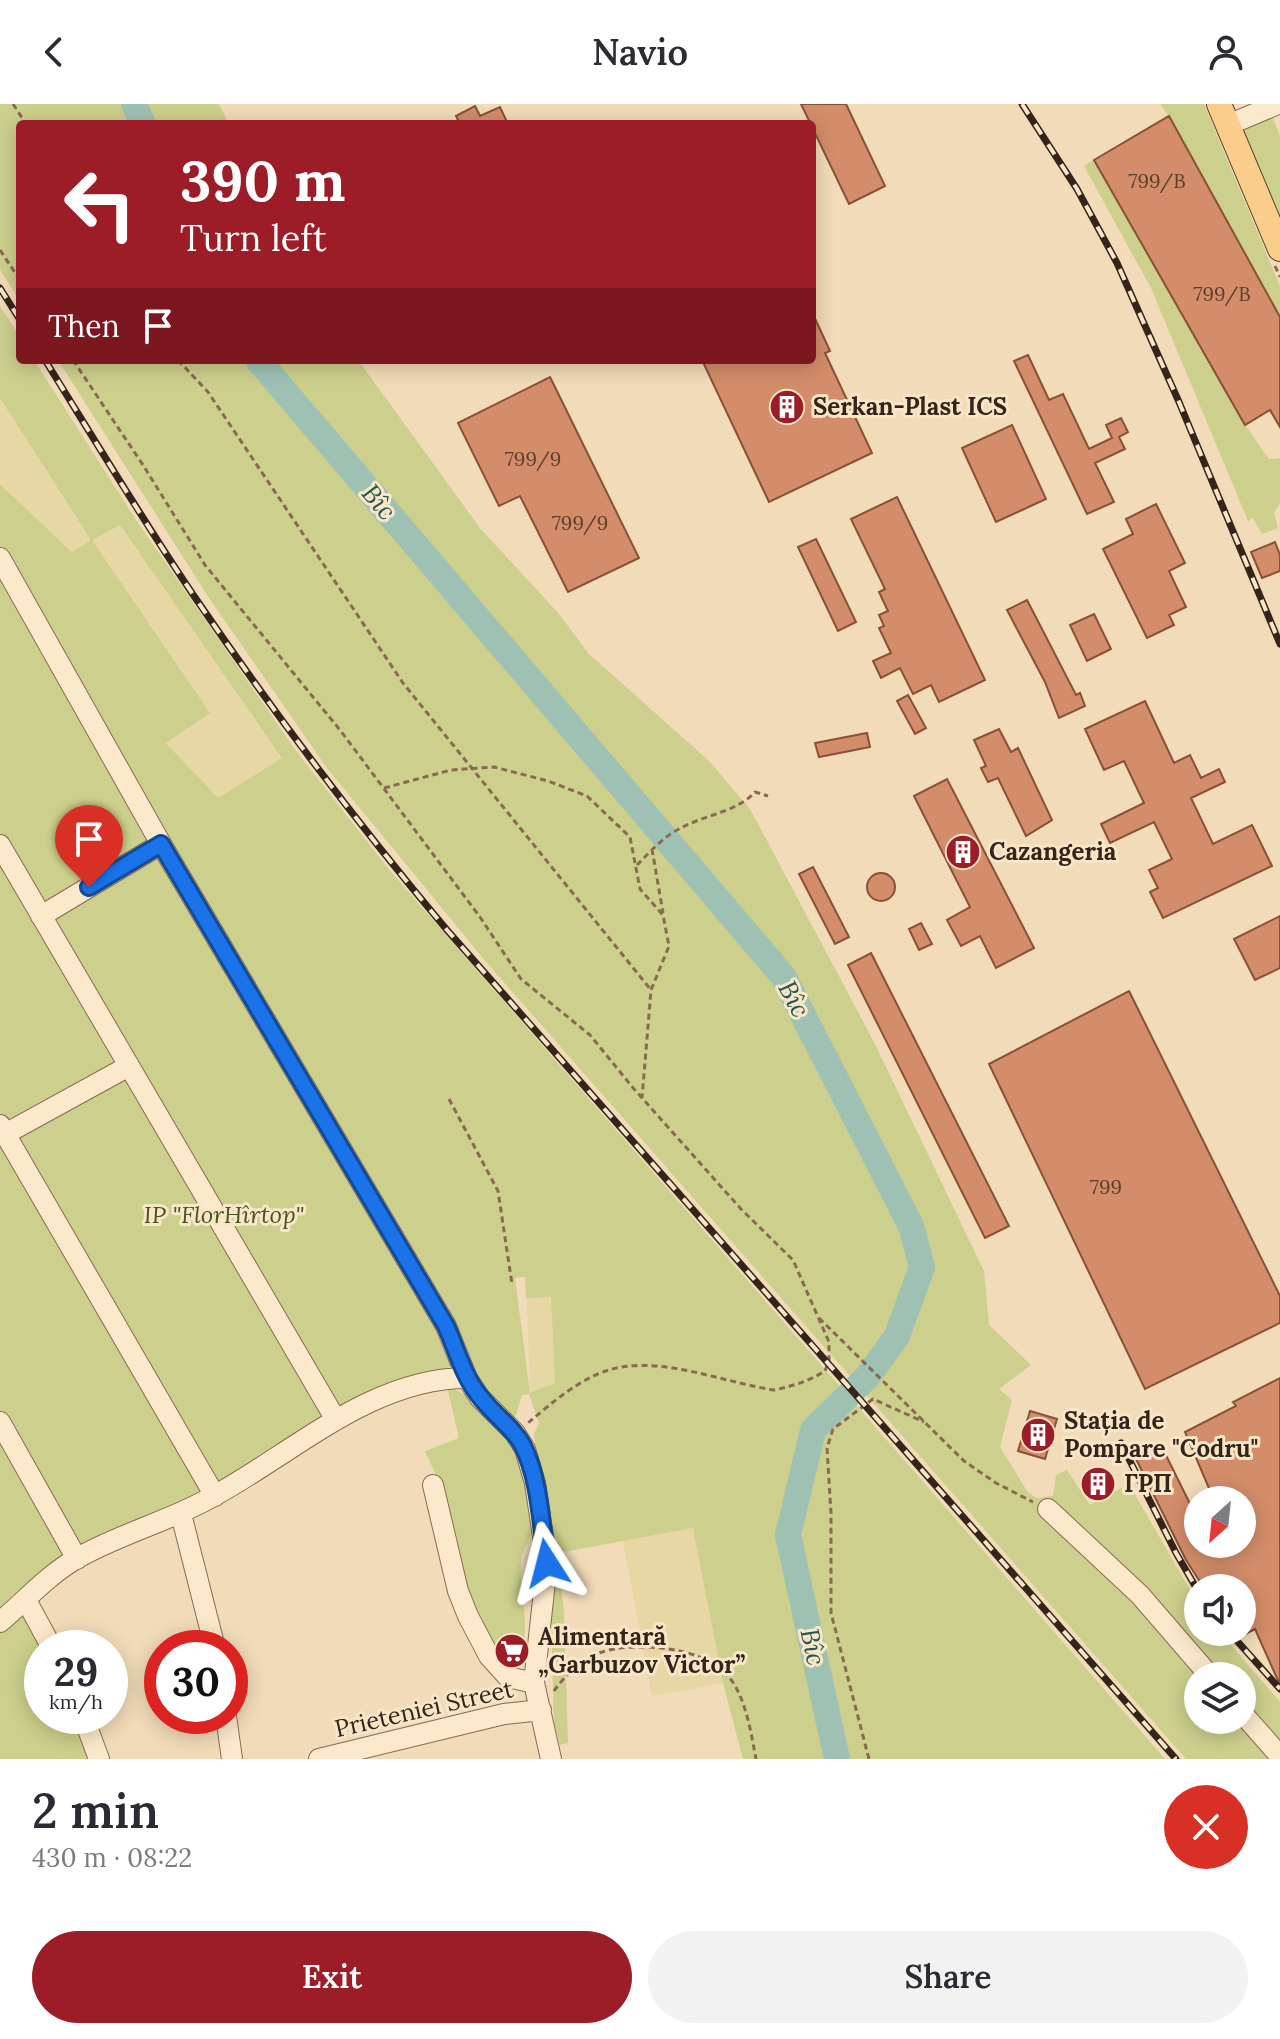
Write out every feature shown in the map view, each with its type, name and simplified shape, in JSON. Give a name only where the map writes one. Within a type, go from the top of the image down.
[{"type":"main road","points":[[1224,115],[1280,249]]},
{"type":"street","points":[[1224,115],[1278,104]]},
{"type":"street","points":[[0,558],[161,844],[446,1326],[467,1378],[480,1398],[515,1433],[525,1449],[535,1483],[547,1563],[534,1683],[551,1759]]},
{"type":"street","points":[[41,916],[161,844]]},
{"type":"street","points":[[0,845],[336,1420]]},
{"type":"street","points":[[129,1066],[3,1129],[215,1496]]},
{"type":"street","points":[[0,1622],[47,1578],[77,1559],[215,1496],[336,1420],[390,1395],[444,1378],[467,1378]]},
{"type":"street","points":[[0,1422],[77,1559]]},
{"type":"street","points":[[433,1485],[458,1591],[468,1616],[489,1656],[508,1677],[534,1683]]},
{"type":"street","points":[[1048,1509],[1140,1595],[1198,1662]]},
{"type":"street","points":[[181,1514],[210,1630]]},
{"type":"street","points":[[26,1600],[42,1630]]},
{"type":"street","name":"Prieteniei Street","points":[[319,1759],[504,1714],[541,1710]]},
{"type":"street","points":[[1256,1729],[1280,1756]]},
{"type":"street","points":[[90,1734],[99,1759]]},
{"type":"street","points":[[229,1734],[232,1759]]},
{"type":"path","points":[[0,250],[16,274]]},
{"type":"path","points":[[76,364],[205,565],[340,730],[480,917],[521,979],[590,1035],[741,1209],[793,1260],[829,1342],[829,1360],[825,1371],[810,1380],[774,1390],[651,1366],[620,1367],[589,1379],[552,1402],[515,1433]]},
{"type":"path","points":[[182,364],[208,392],[403,683],[651,990]]},
{"type":"path","points":[[383,788],[451,770],[494,767],[548,781],[587,796],[630,837],[640,889],[663,915]]},
{"type":"path","points":[[637,865],[678,828],[745,803],[755,792],[768,796]]},
{"type":"path","points":[[642,1098],[651,990],[669,946],[652,849]]},
{"type":"path","points":[[449,1099],[498,1191],[512,1284]]},
{"type":"path","points":[[816,1314],[964,1461],[985,1476],[1048,1509]]},
{"type":"path","points":[[869,1759],[831,1613],[831,1513],[827,1448],[833,1429],[873,1399],[924,1422]]},
{"type":"path","points":[[541,1710],[561,1681],[584,1661],[599,1653],[616,1649],[656,1648],[691,1654],[717,1664],[730,1678],[740,1696],[756,1759]]},
{"type":"shaded area","points":[[0,398],[91,539],[120,525],[283,758],[218,799],[166,742],[210,713],[92,540],[73,552],[0,484]]},
{"type":"shaded area","points":[[551,1296],[555,1383],[530,1394],[527,1298]]},
{"type":"shaded area","points":[[694,1528],[723,1683],[652,1696],[623,1541]]},
{"type":"green space","points":[[0,104],[219,104],[227,120],[16,120],[16,295],[0,270]]},
{"type":"green space","points":[[1160,104],[1204,104],[1280,286],[1280,317],[1169,116]]},
{"type":"green space","points":[[1272,116],[1280,136],[1280,221],[1244,129],[1249,123]]},
{"type":"green space","points":[[1094,160],[1245,425],[1269,459],[1280,458],[1280,504],[1274,512],[1278,528],[1262,534],[1253,518],[1248,521],[1151,288],[1084,166]]},
{"type":"green space","name":"IP \"FlorHîrtop\"","points":[[0,306],[16,331],[16,364],[37,364],[136,520],[296,751],[391,872],[1165,1759],[743,1759],[723,1683],[693,1528],[558,1553],[564,1613],[568,1743],[560,1745],[554,1722],[549,1554],[534,1434],[539,1423],[529,1394],[522,1395],[513,1424],[470,1361],[383,1387],[218,1484],[31,1587],[39,1630],[24,1630],[24,1734],[97,1734],[106,1759],[0,1759],[0,484],[72,552],[91,540],[0,398]],"holes":[[[120,525],[282,758],[218,798],[166,743],[210,713],[92,540]],[[525,1277],[526,1298],[551,1297],[555,1383],[530,1393],[515,1278]]]},
{"type":"green space","points":[[61,364],[361,364],[480,528],[559,614],[589,654],[709,761],[750,809],[874,1042],[984,1271],[989,1325],[1031,1365],[999,1389],[1012,1400],[1000,1447],[1027,1491],[1036,1498],[1053,1496],[1056,1475],[1067,1470],[1090,1505],[1129,1484],[1184,1580],[1184,1646],[1232,1646],[1246,1662],[1184,1662],[1184,1734],[1256,1734],[1256,1674],[1280,1702],[1280,1759],[1186,1759],[487,963],[327,768],[209,598]]},
{"type":"green space","points":[[447,1387],[470,1398],[492,1417],[517,1453],[523,1472],[532,1526],[521,1560],[524,1640],[487,1645],[458,1569],[438,1480],[425,1451],[459,1438]]},
{"type":"building","points":[[801,104],[846,104],[885,186],[849,204],[816,135],[816,120],[809,120]]},
{"type":"building","points":[[475,106],[480,116],[500,107],[506,120],[458,120],[456,116]]},
{"type":"building","points":[[1169,116],[1280,317],[1280,427],[1270,410],[1245,425],[1094,160]]},
{"type":"building","name":"Serkan-Plast ICS","points":[[816,321],[830,351],[825,353],[872,453],[769,502],[704,364],[816,364]]},
{"type":"building","points":[[1028,355],[1049,400],[1063,394],[1089,449],[1112,438],[1106,425],[1121,418],[1128,432],[1119,437],[1125,449],[1095,463],[1114,502],[1087,514],[1014,361]]},
{"type":"building","points":[[550,377],[639,558],[568,592],[520,496],[499,506],[458,423]]},
{"type":"building","points":[[1012,425],[1046,499],[996,522],[962,448]]},
{"type":"building","points":[[897,497],[985,680],[939,702],[931,685],[913,694],[900,668],[881,678],[873,661],[891,653],[879,628],[884,626],[879,615],[888,611],[879,592],[885,589],[851,519]]},
{"type":"building","points":[[1156,504],[1185,563],[1169,571],[1186,607],[1169,615],[1174,625],[1147,638],[1103,549],[1133,534],[1126,519]]},
{"type":"building","points":[[816,539],[856,622],[838,631],[798,547]]},
{"type":"building","points":[[1275,542],[1280,555],[1280,571],[1262,578],[1251,552]]},
{"type":"building","points":[[1027,600],[1076,695],[1080,693],[1085,706],[1059,718],[1045,682],[1007,610]]},
{"type":"building","points":[[1094,614],[1111,649],[1087,661],[1070,625]]},
{"type":"building","points":[[908,695],[926,728],[915,734],[897,701]]},
{"type":"building","points":[[1145,701],[1174,763],[1190,755],[1201,778],[1219,769],[1225,782],[1191,798],[1213,844],[1252,825],[1272,866],[1163,918],[1150,892],[1158,888],[1149,870],[1172,859],[1154,822],[1110,843],[1101,824],[1144,803],[1124,761],[1104,770],[1085,729]]},
{"type":"building","points":[[999,729],[1011,752],[1018,748],[1052,820],[1026,836],[998,778],[988,782],[981,768],[986,766],[974,740]]},
{"type":"building","points":[[867,733],[870,747],[819,757],[815,743]]},
{"type":"building","name":"Cazangeria","points":[[947,779],[1034,948],[996,968],[980,936],[961,946],[947,920],[970,907],[914,796]]},
{"type":"building","points":[[813,867],[849,937],[835,944],[799,874]]},
{"type":"building","points":[[881,873],[891,877],[895,887],[891,897],[881,901],[871,897],[867,887],[871,877]]},
{"type":"building","points":[[1280,916],[1280,968],[1255,980],[1234,939]]},
{"type":"building","points":[[921,923],[932,944],[919,950],[909,929]]},
{"type":"building","points":[[871,953],[1009,1226],[985,1238],[848,965]]},
{"type":"building","points":[[1129,991],[1280,1296],[1280,1323],[1145,1389],[989,1064]]},
{"type":"building","points":[[1280,1378],[1280,1685],[1256,1631],[1256,1574],[1195,1574],[1185,1558],[1256,1558],[1256,1486],[1208,1486],[1185,1432],[1236,1406],[1233,1402]]},
{"type":"building","name":"Stația de Pompare \"Codru\"","points":[[1030,1411],[1057,1419],[1045,1459],[1018,1451]]},
{"type":"building","points":[[1161,1445],[1184,1492],[1184,1556],[1135,1457]]},
{"type":"building","name":"ГРП","points":[[1101,1473],[1108,1490],[1095,1496],[1088,1479]]},
{"type":"building","points":[[516,1642],[518,1660],[511,1661],[503,1652],[502,1643]]},
{"type":"waterway","name":"Bîc","points":[[134,104],[141,120]]},
{"type":"waterway","name":"Bîc","points":[[261,364],[783,976],[911,1226],[922,1267],[897,1336],[868,1376],[813,1430],[788,1535],[837,1759]]},
{"type":"railway","points":[[1022,104],[1077,189],[1117,263],[1280,644]]},
{"type":"railway","points":[[0,288],[16,314]]},
{"type":"railway","points":[[47,364],[194,596],[285,724],[381,849],[447,930],[1176,1759]]},
{"type":"railway","points":[[1121,1443],[1188,1574]]},
{"type":"railway","points":[[1242,1646],[1280,1689]]},
{"type":"place","name":"Serkan-Plast ICS","points":[[787,407]]},
{"type":"place","name":"Cazangeria","points":[[963,852]]},
{"type":"place","name":"Stația de Pompare \"Codru\"","points":[[1038,1435]]},
{"type":"place","name":"ГРП","points":[[1098,1484]]},
{"type":"place","name":"Alimentară „Garbuzov Victor”","points":[[512,1651]]},
{"type":"route","points":[[89,887],[161,844],[446,1326],[467,1378],[480,1398],[515,1433],[525,1449],[535,1483],[547,1563]]}]
